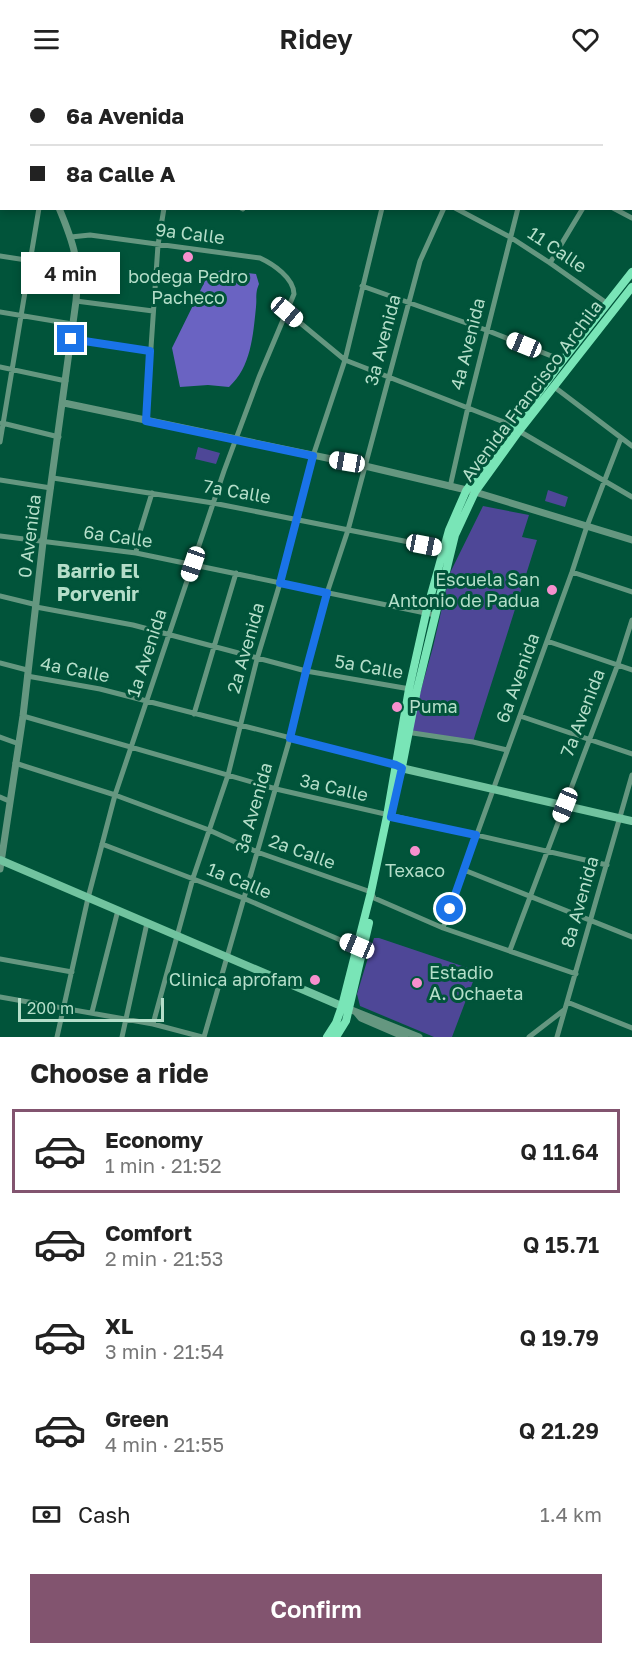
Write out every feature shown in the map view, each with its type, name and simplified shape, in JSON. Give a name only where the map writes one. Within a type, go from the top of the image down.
[{"type":"main road","name":"Avenida Francisco Archila","points":[[567,363],[632,272]]},
{"type":"main road","name":"Avenida Francisco Archila","points":[[349,1009],[413,690],[447,550],[449,530],[470,492],[516,428],[567,363],[632,287]]},
{"type":"main road","points":[[399,767],[632,821]]},
{"type":"main road","points":[[1,860],[349,1009]]},
{"type":"main road","points":[[327,1037],[349,1009]]},
{"type":"main road","points":[[336,1037],[346,1021],[349,1009]]},
{"type":"street","points":[[0,442],[39,210]]},
{"type":"street","name":"0 Avenida","points":[[0,869],[23,716],[43,542],[64,403],[76,301],[78,268],[71,237],[60,210]]},
{"type":"street","points":[[146,421],[158,245],[164,210]]},
{"type":"street","name":"2a Avenida","points":[[153,1024],[193,878],[228,775],[257,659],[280,583],[313,456],[345,360],[381,210]]},
{"type":"street","name":"3a Avenida","points":[[203,1037],[276,789],[327,593],[348,530],[420,261],[443,210]]},
{"type":"street","name":"11 Calle","points":[[459,210],[510,237],[608,304]]},
{"type":"street","name":"4a Avenida","points":[[450,487],[486,330],[517,210]]},
{"type":"street","points":[[550,263],[582,210]]},
{"type":"street","points":[[618,210],[632,218]]},
{"type":"street","name":"9a Calle","points":[[71,237],[90,235],[260,258],[268,262],[294,287]]},
{"type":"street","points":[[0,256],[78,268]]},
{"type":"street","points":[[362,286],[486,330],[567,363]]},
{"type":"street","name":"1a Avenida","points":[[57,1037],[88,898],[115,795],[235,440],[294,294],[294,287]]},
{"type":"street","points":[[76,301],[153,311]]},
{"type":"street","points":[[0,312],[72,324]]},
{"type":"street","points":[[287,312],[345,360],[516,428],[632,497]]},
{"type":"street","points":[[71,339],[150,351]]},
{"type":"street","points":[[0,367],[66,381]]},
{"type":"street","points":[[550,384],[632,446]]},
{"type":"street","points":[[64,403],[365,466],[470,492],[632,540]]},
{"type":"street","points":[[2,423],[59,437]]},
{"type":"street","name":"6a Avenida","points":[[443,928],[587,526],[621,438]]},
{"type":"street","name":"7a Calle","points":[[53,478],[213,503],[447,550]]},
{"type":"street","points":[[0,480],[51,488]]},
{"type":"street","points":[[136,553],[138,538],[152,493]]},
{"type":"street","name":"6a Calle","points":[[0,536],[136,553],[430,614]]},
{"type":"street","points":[[572,572],[632,591]]},
{"type":"street","points":[[194,714],[236,573]]},
{"type":"street","points":[[0,596],[33,604],[36,607]]},
{"type":"street","name":"5a Calle","points":[[36,607],[104,619],[306,671],[413,690]]},
{"type":"street","name":"7a Avenida","points":[[510,950],[618,664],[632,620]]},
{"type":"street","points":[[547,641],[632,670]]},
{"type":"street","points":[[0,672],[2,663]]},
{"type":"street","name":"4a Calle","points":[[2,663],[27,673],[147,701],[399,767]]},
{"type":"street","name":"3a Calle","points":[[23,716],[276,789],[606,865]]},
{"type":"street","points":[[520,716],[632,754]]},
{"type":"street","points":[[405,732],[473,742],[507,750]]},
{"type":"street","points":[[0,737],[19,744]]},
{"type":"street","name":"2a Calle","points":[[15,764],[115,795],[209,830],[257,852],[372,895],[443,928],[576,974]]},
{"type":"street","name":"8a Avenida","points":[[557,1037],[632,775]]},
{"type":"street","points":[[0,797],[9,801]]},
{"type":"street","name":"1a Calle","points":[[102,844],[243,898],[360,948]]},
{"type":"street","points":[[464,870],[632,937]]},
{"type":"street","points":[[92,1012],[118,910]]},
{"type":"street","points":[[122,1037],[147,923]]},
{"type":"street","points":[[0,959],[72,972]]},
{"type":"street","points":[[0,997],[153,1024],[203,1037]]},
{"type":"street","points":[[567,1002],[632,1029]]},
{"type":"street","points":[[349,1009],[361,1018],[405,1037]]},
{"type":"street","points":[[349,1009],[419,1037]]},
{"type":"street","points":[[529,1037],[565,1009]]},
{"type":"shaded area","points":[[221,270],[256,274],[259,284],[250,350],[242,370],[229,387],[208,385],[180,387],[172,348],[207,277]]},
{"type":"shaded area","points":[[198,447],[220,453],[216,464],[195,459]]},
{"type":"shaded area","points":[[548,490],[568,497],[565,507],[545,501]]},
{"type":"shaded area","points":[[483,506],[529,515],[522,537],[537,540],[473,742],[409,733],[433,647],[450,573]]},
{"type":"shaded area","name":"Estadio A. Ochaeta","points":[[374,938],[477,971],[452,1037],[434,1037],[360,1006],[357,994]]},
{"type":"place","name":"bodega Pedro Pacheco","points":[[188,257]]},
{"type":"place","name":"Escuela San Antonio de Padua","points":[[552,590]]},
{"type":"place","name":"Puma","points":[[397,707]]},
{"type":"place","name":"Texaco","points":[[415,851]]},
{"type":"place","name":"Clinica aprofam","points":[[315,980]]},
{"type":"place","name":"Estadio A. Ochaeta","points":[[417,983]]},
{"type":"district","name":"Barrio El Porvenir","points":[[98,582]]},
{"type":"route","points":[[71,339],[150,351],[146,421],[313,456],[280,583],[327,593],[290,738],[402,768],[391,817],[476,835],[450,909]]}]
